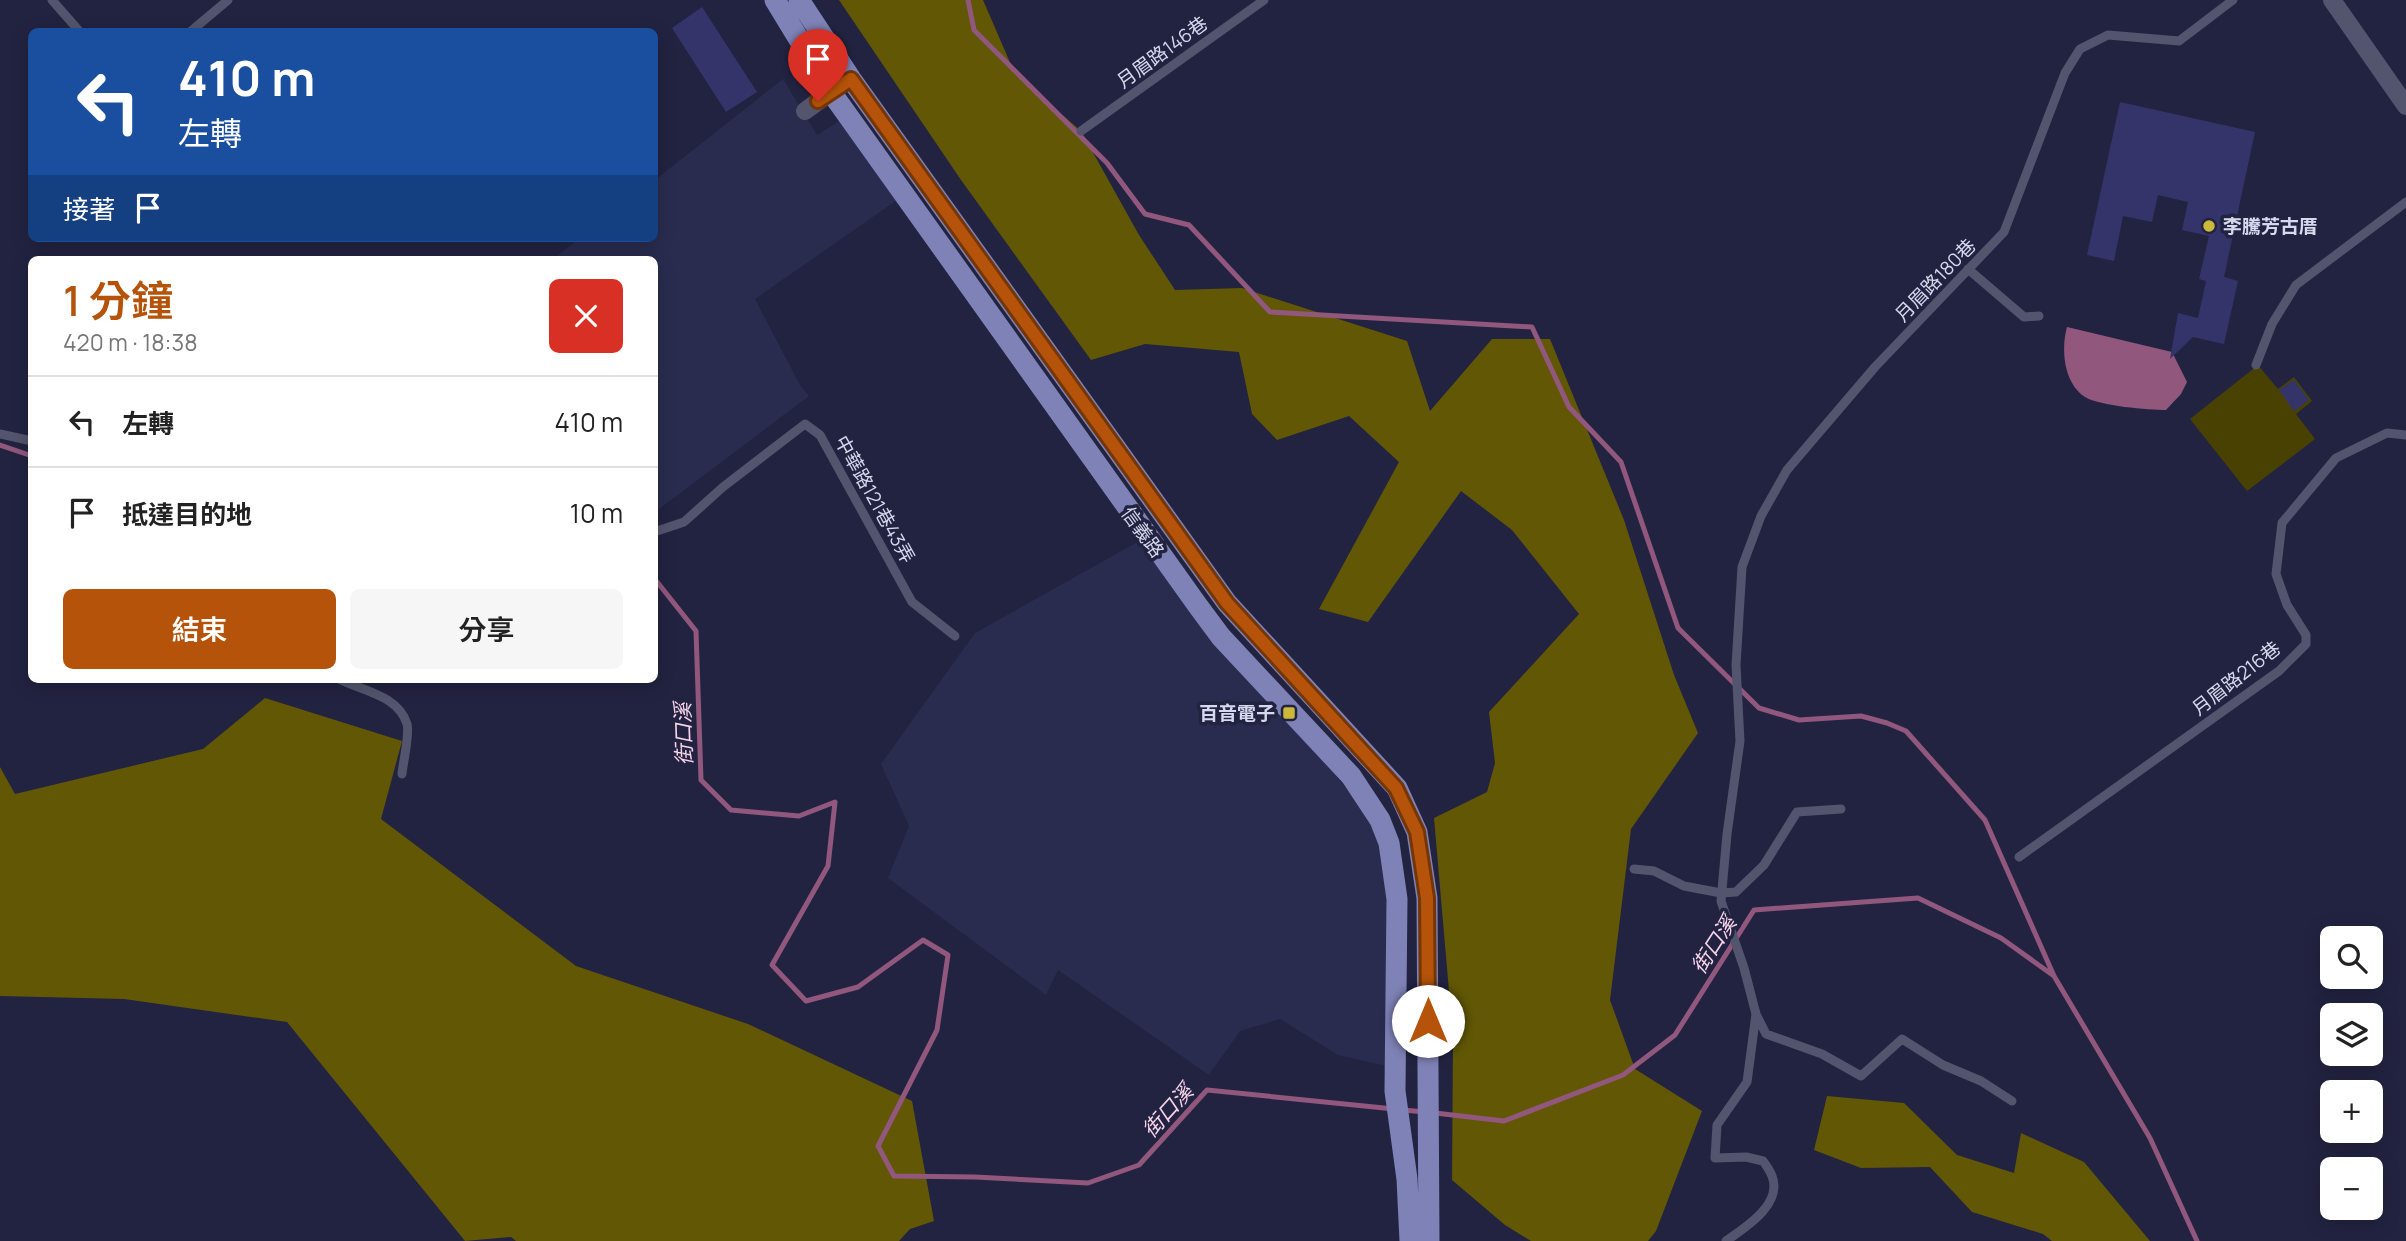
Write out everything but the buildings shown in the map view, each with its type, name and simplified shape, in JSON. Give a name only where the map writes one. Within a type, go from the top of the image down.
[{"type":"main road","name":"信義路","points":[[775,0],[831,92],[1118,497],[1221,637],[1351,776],[1380,820],[1389,843],[1397,899],[1395,1091],[1407,1179],[1410,1241]]},
{"type":"main road","name":"信義路","points":[[799,0],[851,79],[1227,603],[1396,788],[1417,832],[1427,898],[1429,1241]]},
{"type":"main road","points":[[1221,637],[1250,628]]},
{"type":"street","points":[[2332,0],[2406,106]]},
{"type":"street","points":[[805,111],[851,79]]},
{"type":"lane","points":[[53,0],[77,28]]},
{"type":"lane","points":[[195,28],[228,0]]},
{"type":"lane","name":"月眉路146巷","points":[[1082,131],[1264,0]]},
{"type":"lane","name":"月眉路180巷","points":[[1721,893],[1740,741],[1737,671],[1742,567],[1761,516],[1787,470],[1875,367],[2004,232],[2066,73],[2080,49],[2108,35],[2179,41],[2233,0]]},
{"type":"lane","points":[[2256,365],[2272,324],[2296,285],[2406,202]]},
{"type":"lane","points":[[1968,269],[2024,317],[2039,316]]},
{"type":"lane","name":"中華路121巷43弄","points":[[658,532],[684,522],[723,487],[805,424],[820,435],[912,602],[955,636]]},
{"type":"lane","name":"月眉路216巷","points":[[2019,857],[2279,671],[2305,644],[2306,635],[2287,604],[2276,574],[2282,523],[2336,458],[2387,433],[2406,435]]},
{"type":"lane","points":[[0,434],[28,440]]},
{"type":"lane","points":[[349,683],[379,695],[397,708],[408,725],[402,774]]},
{"type":"lane","points":[[1634,869],[1654,871],[1684,886],[1721,893],[1736,892],[1764,864],[1797,812],[1841,809]]},
{"type":"lane","points":[[1721,893],[1721,901],[1740,955],[1756,1014],[1766,1034],[1822,1054],[1861,1076],[1902,1039],[1943,1065],[1981,1081],[2012,1101]]},
{"type":"lane","points":[[1726,1241],[1752,1222],[1771,1202],[1773,1177],[1763,1161],[1745,1157],[1715,1158],[1717,1125],[1746,1082],[1756,1014]]},
{"type":"shaded area","points":[[839,0],[983,0],[1015,74],[1081,131],[1139,235],[1175,290],[1242,288],[1407,341],[1430,411],[1492,339],[1550,339],[1624,520],[1674,675],[1698,733],[1631,829],[1610,1000],[1635,1069],[1702,1111],[1656,1231],[1648,1241],[1531,1241],[1505,1225],[1452,1180],[1453,1037],[1434,818],[1487,792],[1495,763],[1489,712],[1579,614],[1512,530],[1461,491],[1368,622],[1319,609],[1399,462],[1349,416],[1277,440],[1252,414],[1239,352],[1145,344],[1091,360],[961,180]]},
{"type":"shaded area","points":[[783,79],[817,135],[843,119],[900,198],[755,299],[800,385],[809,396],[658,510],[658,256],[557,256],[575,242],[658,242],[658,178]]},
{"type":"shaded area","points":[[2067,327],[2172,352],[2187,382],[2181,394],[2166,410],[2112,405],[2085,397],[2072,383],[2068,374],[2064,355]]},
{"type":"shaded area","points":[[2258,365],[2278,389],[2294,377],[2312,401],[2296,414],[2315,439],[2247,491],[2190,419]]},
{"type":"shaded area","points":[[1141,540],[1371,818],[1390,865],[1396,1068],[1338,1055],[1280,1019],[1240,1031],[1209,1075],[1058,970],[1046,995],[888,878],[909,826],[881,764],[975,633]]},
{"type":"shaded area","points":[[265,698],[402,741],[381,819],[576,966],[748,1024],[912,1101],[934,1221],[910,1229],[899,1241],[516,1241],[511,1237],[465,1241],[287,1022],[124,999],[0,996],[0,767],[15,794],[203,749]]},
{"type":"shaded area","points":[[1827,1096],[1904,1103],[1957,1155],[2014,1173],[2021,1133],[2084,1162],[2150,1241],[2052,1241],[2043,1234],[1972,1212],[1930,1167],[1861,1168],[1814,1150]]},
{"type":"waterway","points":[[968,0],[974,30],[1107,163],[1145,214],[1189,225],[1270,312],[1532,327],[1569,407],[1621,462],[1678,628],[1759,708],[1799,720],[1861,716],[1906,731],[1985,820],[2054,976]]},
{"type":"waterway","name":"街口溪","points":[[0,445],[28,455]]},
{"type":"waterway","name":"街口溪","points":[[658,583],[696,631],[701,780],[731,810],[799,816],[835,802],[828,866],[772,965],[806,1001],[858,987],[923,940],[948,955],[937,1030],[878,1146],[894,1176],[1088,1183],[1139,1165],[1207,1090],[1394,1109]]},
{"type":"waterway","name":"街口溪","points":[[1435,1113],[1504,1121],[1623,1075],[1675,1035],[1754,910],[1918,898],[2001,938],[2054,976],[2150,1138],[2197,1241]]},
{"type":"waterway","name":"街口溪","points":[[1403,1110],[1425,1112]]},
{"type":"place","name":"李騰芳古厝","points":[[2209,226]]},
{"type":"place","name":"百音電子","points":[[1289,713]]},
{"type":"route","points":[[818,101],[851,79],[1227,603],[1396,788],[1417,832],[1427,898],[1428,1021]]}]
